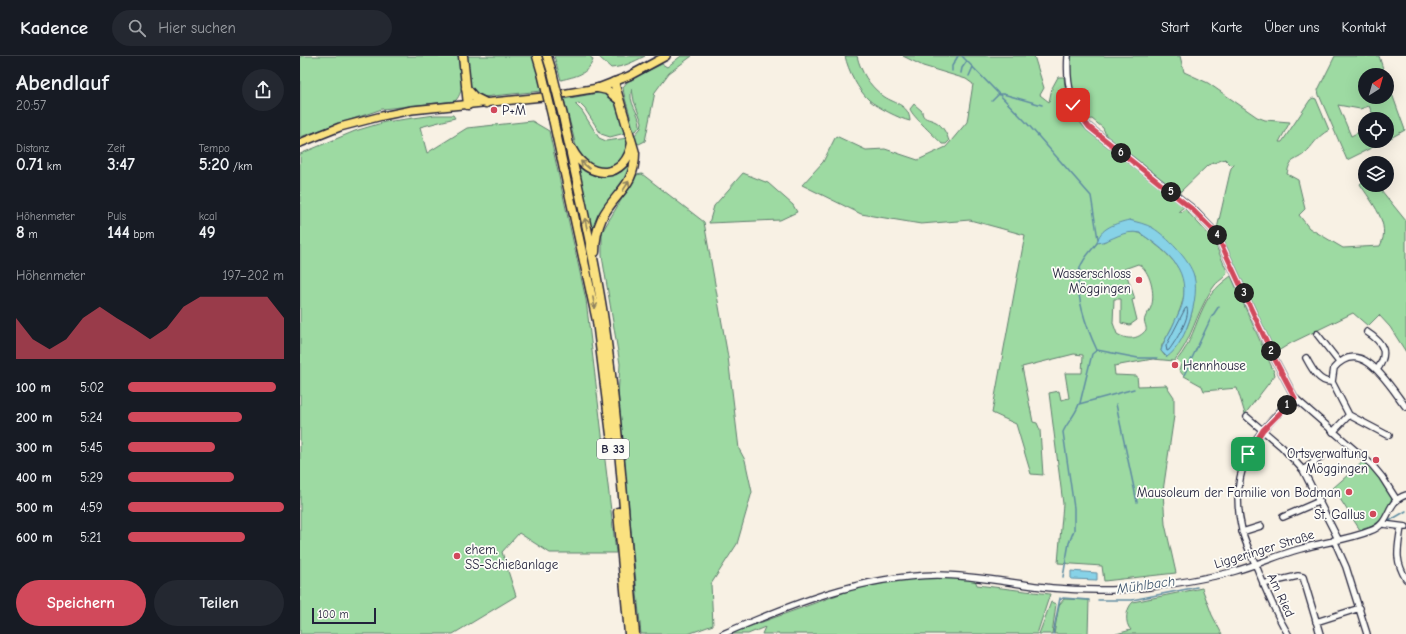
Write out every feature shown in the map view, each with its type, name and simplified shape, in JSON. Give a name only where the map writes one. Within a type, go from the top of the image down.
[{"type":"highway","points":[[463,56],[468,105]]},
{"type":"highway","name":"B 33","points":[[537,56],[553,119],[597,321],[610,418],[629,634]]},
{"type":"highway","name":"B 33","points":[[547,56],[563,116],[594,262],[604,321],[615,417],[635,634]]},
{"type":"highway","points":[[594,262],[595,244],[603,217],[626,186],[634,171],[635,153],[614,82]]},
{"type":"highway","points":[[466,87],[474,97],[486,103]]},
{"type":"highway","points":[[598,88],[612,93],[621,104]]},
{"type":"highway","points":[[568,141],[573,152],[586,167],[605,173],[612,171],[624,163],[631,150],[632,142]]},
{"type":"main road","points":[[300,143],[340,127],[412,110],[543,97],[598,88],[614,82],[666,56]]},
{"type":"street","points":[[1068,56],[1068,87],[1073,105],[1080,117],[1089,127],[1192,209],[1216,233],[1284,378],[1295,398],[1377,470],[1396,499]]},
{"type":"street","points":[[1367,332],[1380,344],[1384,352],[1384,360],[1377,370]]},
{"type":"street","points":[[1317,334],[1339,362]]},
{"type":"street","points":[[1389,434],[1387,435],[1349,415],[1332,382],[1334,368],[1339,362],[1346,358],[1356,356],[1364,358],[1377,370],[1406,407]]},
{"type":"street","points":[[1306,358],[1313,371],[1320,379],[1327,382],[1332,382]]},
{"type":"street","name":"Am Ried","points":[[1288,634],[1263,584],[1242,532],[1237,504],[1238,483],[1244,462],[1253,444],[1263,430],[1295,398]]},
{"type":"street","points":[[1333,432],[1349,415]]},
{"type":"street","points":[[1247,417],[1263,430],[1303,470],[1320,501],[1336,540],[1360,608],[1367,634]]},
{"type":"street","points":[[1303,470],[1320,458]]},
{"type":"street","points":[[1406,495],[1396,499],[1383,524],[1404,527],[1397,553],[1400,570],[1406,579]]},
{"type":"street","points":[[1283,517],[1320,501]]},
{"type":"street","name":"Liggeringer Straße","points":[[723,634],[818,595],[851,586],[901,577],[937,575],[972,577],[1051,588],[1118,590],[1182,582],[1220,575],[1300,549],[1368,532],[1383,524]]},
{"type":"street","points":[[1242,532],[1261,526]]},
{"type":"street","points":[[1263,584],[1298,576],[1302,577],[1320,634]]},
{"type":"street","points":[[1316,622],[1360,608]]},
{"type":"green space","points":[[300,56],[460,56],[462,80],[461,92],[455,101],[382,109],[300,137]]},
{"type":"green space","points":[[466,56],[533,56],[542,91],[483,97],[473,93],[468,84]]},
{"type":"green space","points":[[554,56],[590,56],[593,60],[588,69],[584,72],[561,80]]},
{"type":"green space","points":[[598,56],[645,56],[624,65],[611,68]]},
{"type":"green space","points":[[681,56],[692,56],[669,73],[655,92],[645,141],[639,144],[635,142],[633,137],[641,128],[642,122],[634,101],[632,89],[631,99],[638,116],[640,126],[636,131],[631,130],[631,119],[623,87],[629,80],[662,64],[667,67]]},
{"type":"green space","points":[[845,56],[857,56],[863,73],[869,82],[886,98],[904,107],[909,115],[910,121],[900,118],[877,106],[865,96],[854,80]]},
{"type":"green space","points":[[903,56],[1034,56],[1044,88],[1040,95],[1049,102],[1052,88],[1058,77],[1064,77],[1068,98],[1078,118],[1093,133],[1109,142],[1103,128],[1092,119],[1086,120],[1077,105],[1070,81],[1070,56],[1180,56],[1184,72],[1208,83],[1257,117],[1265,120],[1290,122],[1279,142],[1282,142],[1310,100],[1313,98],[1316,99],[1329,130],[1318,138],[1304,154],[1293,161],[1288,169],[1287,174],[1298,180],[1305,209],[1299,215],[1309,228],[1343,248],[1380,246],[1383,238],[1382,221],[1365,192],[1383,192],[1406,221],[1406,352],[1390,327],[1379,315],[1368,326],[1353,313],[1291,343],[1275,353],[1216,233],[1231,168],[1235,164],[1231,165],[1225,159],[1208,165],[1180,192],[1180,202],[1184,207],[1179,211],[1181,212],[1185,209],[1213,239],[1227,271],[1224,277],[1215,285],[1209,294],[1188,340],[1174,361],[1153,359],[1114,366],[1115,375],[1137,376],[1138,386],[1166,385],[1174,397],[1174,416],[1163,491],[1165,524],[1176,573],[1104,581],[1102,566],[1058,563],[1063,504],[1049,393],[1059,391],[1061,400],[1069,398],[1065,373],[1082,373],[1083,355],[1074,354],[1022,367],[1033,422],[1037,423],[1040,430],[1043,475],[1031,474],[1016,424],[992,413],[1025,235],[970,220],[921,224],[861,214],[802,185],[823,162],[836,136],[866,150],[885,149],[918,160],[946,147],[967,122],[973,84],[966,79],[923,66]],"holes":[[[1129,220],[1153,228],[1194,276],[1194,299],[1190,320],[1186,330],[1174,348],[1165,356],[1161,351],[1162,345],[1173,326],[1184,295],[1184,282],[1179,270],[1171,258],[1140,233],[1130,232],[1116,235],[1103,242]],[[1138,264],[1146,271],[1151,283],[1153,296],[1152,302],[1146,315],[1146,330],[1140,336],[1128,338],[1117,334],[1113,323],[1114,299],[1121,299],[1121,323],[1130,325],[1137,320],[1132,300],[1135,299],[1127,276],[1115,278],[1124,269]]]},
{"type":"green space","points":[[1335,56],[1379,56],[1383,68],[1358,68],[1358,104],[1394,104],[1394,99],[1405,130],[1394,136],[1394,112],[1372,112],[1369,106],[1360,109],[1338,105],[1351,136],[1358,132],[1358,148],[1371,148],[1347,160],[1318,90]]},
{"type":"green space","points":[[604,92],[616,105],[621,116],[625,133],[610,137],[601,134],[585,109],[579,103],[575,104],[582,111],[599,138],[606,141],[628,138],[627,150],[622,159],[604,170],[587,165],[577,150],[564,99]]},
{"type":"green space","points":[[914,104],[922,111],[923,116],[938,123],[942,127],[949,141],[946,144],[942,144],[915,116],[910,109]]},
{"type":"green space","points":[[435,115],[453,115],[455,118],[420,127],[427,153],[467,128],[532,121],[549,131],[586,300],[616,553],[550,553],[519,533],[502,552],[516,596],[453,634],[300,634],[300,154],[355,131],[385,122]]},
{"type":"green space","points":[[631,152],[631,170],[593,235],[577,162],[605,175]]},
{"type":"green space","points":[[743,173],[768,183],[793,205],[797,212],[780,220],[709,223],[714,206]]},
{"type":"green space","points":[[642,174],[704,222],[728,357],[739,449],[745,460],[752,492],[737,544],[711,584],[713,625],[688,634],[641,634],[618,397],[620,364],[602,256],[602,232],[636,175]]},
{"type":"green space","points":[[1231,276],[1275,375],[1245,414],[1237,388],[1204,391],[1202,386],[1184,376],[1179,370],[1181,364],[1177,360],[1189,341],[1206,301],[1219,286]]},
{"type":"green space","points":[[1365,460],[1378,472],[1392,498],[1380,524],[1360,530],[1333,488]]},
{"type":"green space","points":[[938,577],[975,580],[977,585],[1050,594],[1037,634],[762,634],[765,627],[748,634],[729,634],[851,590],[890,581]]},
{"type":"green space","points":[[1202,588],[1212,615],[1222,634],[1116,634],[1131,630],[1127,624],[1127,612],[1133,602]]},
{"type":"green space","points":[[1064,599],[1089,600],[1088,634],[1054,634],[1059,605]]},
{"type":"green space","points":[[1051,602],[1056,604],[1052,634],[1039,634]]},
{"type":"water","points":[[1129,220],[1150,227],[1164,237],[1183,256],[1194,276],[1195,295],[1189,321],[1184,335],[1174,351],[1167,357],[1161,351],[1162,347],[1183,301],[1184,289],[1179,269],[1166,253],[1140,233],[1134,232],[1123,234],[1097,243],[1101,234],[1109,227]]},
{"type":"water","points":[[1071,571],[1097,573],[1097,580],[1071,579]]},
{"type":"waterway","points":[[952,71],[952,66],[958,56]]},
{"type":"waterway","points":[[962,56],[1025,121],[1091,196],[1098,239]]},
{"type":"waterway","points":[[961,73],[962,68],[967,61]]},
{"type":"waterway","points":[[969,76],[973,67]]},
{"type":"waterway","points":[[992,101],[999,94],[1003,94],[1042,105]]},
{"type":"waterway","points":[[1097,243],[1081,264],[1078,277],[1078,288],[1085,321],[1097,350]]},
{"type":"waterway","points":[[1184,375],[1211,318],[1219,306]]},
{"type":"waterway","points":[[1080,403],[1092,354],[1097,350],[1138,358],[1157,358]]},
{"type":"waterway","points":[[1063,577],[1069,543],[1074,530],[1074,508],[1063,432],[1076,412],[1079,404],[1134,389]]},
{"type":"waterway","points":[[1116,404],[1137,502]]},
{"type":"waterway","points":[[1389,521],[1406,511]]},
{"type":"waterway","name":"Mühlbach","points":[[1098,600],[1132,600],[1197,587]]},
{"type":"waterway","name":"Mühlbach","points":[[1053,634],[1060,598]]},
{"type":"waterway","points":[[1060,600],[1063,598],[1089,600]]},
{"type":"place","name":"P+M","points":[[494,110]]},
{"type":"place","name":"Wasserschloss Möggingen","points":[[1139,280]]},
{"type":"place","name":"Hennhouse","points":[[1175,365]]},
{"type":"place","name":"Ortsverwaltung Möggingen","points":[[1376,460]]},
{"type":"place","name":"Mausoleum der Familie von Bodman","points":[[1349,492]]},
{"type":"place","name":"St. Gallus","points":[[1373,514]]},
{"type":"place","name":"ehem. SS-Schießanlage","points":[[457,556]]},
{"type":"route","points":[[1073,105],[1080,117],[1089,127],[1192,209],[1216,233],[1220,240],[1273,356],[1295,398],[1263,430],[1248,454]]}]
